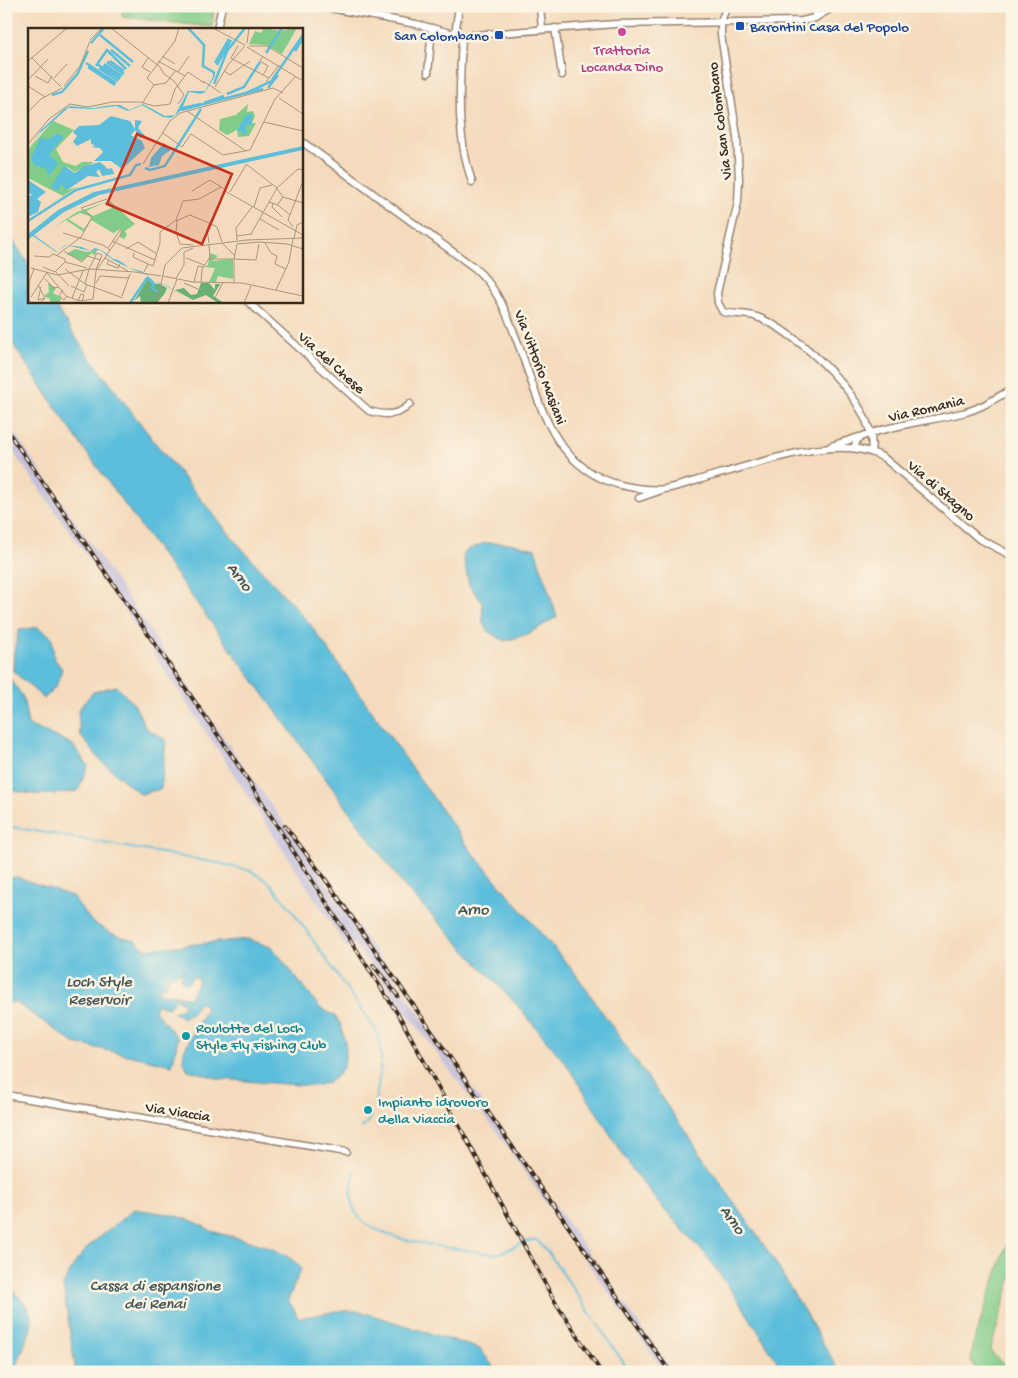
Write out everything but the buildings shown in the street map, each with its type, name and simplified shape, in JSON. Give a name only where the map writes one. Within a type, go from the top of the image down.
[{"type":"street","points":[[217,28],[222,6]]},
{"type":"street","points":[[319,6],[416,24],[458,35],[556,28],[776,22],[815,18],[835,6]]},
{"type":"street","points":[[459,6],[459,123],[464,158],[472,182]]},
{"type":"street","points":[[540,6],[542,29]]},
{"type":"street","points":[[722,22],[727,6]]},
{"type":"street","points":[[814,6],[815,18]]},
{"type":"street","name":"Via San Colombano","points":[[722,22],[721,35],[737,136],[740,179],[738,202],[717,293],[718,303],[723,312],[757,317],[788,334],[836,377],[866,418],[866,435],[871,451]]},
{"type":"street","points":[[428,73],[432,28]]},
{"type":"street","points":[[556,28],[562,75]]},
{"type":"street","name":"Via Vittorio Masiani","points":[[302,142],[475,268],[493,286],[505,309],[549,429],[575,462],[586,470],[612,483],[645,489],[664,489],[818,450],[854,448]]},
{"type":"street","name":"Via del Chese","points":[[248,302],[369,411],[388,415],[402,410],[410,404]]},
{"type":"street","name":"Via Romania","points":[[866,435],[921,420],[962,413],[978,408],[1012,389]]},
{"type":"street","points":[[854,448],[857,440],[866,435]]},
{"type":"street","points":[[818,450],[866,435]]},
{"type":"street","name":"Via di Stagno","points":[[854,448],[871,451],[905,474],[978,538],[1012,556]]},
{"type":"street","points":[[639,498],[664,489]]},
{"type":"street","name":"Via Viaccia","points":[[6,1095],[346,1152]]},
{"type":"shaded area","points":[[6,421],[240,761],[673,1372],[664,1372],[498,1134],[354,943],[347,948],[105,581],[6,442]]},
{"type":"green space","points":[[123,6],[214,6],[212,27],[122,17]]},
{"type":"green space","points":[[1012,1229],[1012,1276],[990,1351],[1012,1372],[977,1372],[971,1360],[975,1337]]},
{"type":"water","name":"Arno","points":[[6,230],[28,263],[28,302],[53,302],[80,344],[156,444],[236,542],[310,624],[471,851],[575,973],[772,1257],[840,1372],[784,1372],[742,1306],[706,1255],[659,1204],[632,1169],[567,1065],[518,1006],[404,886],[84,449],[6,334]]},
{"type":"water","points":[[485,543],[510,543],[535,549],[557,617],[528,634],[505,641],[489,632],[483,622],[482,602],[469,585],[463,556],[467,550]]},
{"type":"water","points":[[38,627],[52,637],[54,658],[62,669],[56,687],[44,699],[13,671],[14,651],[19,630]]},
{"type":"water","points":[[6,673],[23,697],[28,725],[72,744],[88,766],[78,791],[42,794],[25,793],[6,788]]},
{"type":"water","points":[[116,686],[134,704],[146,728],[166,740],[161,789],[140,794],[101,761],[80,735],[78,710],[93,692]]},
{"type":"water","name":"Loch Style Reservoir","points":[[16,877],[72,896],[92,922],[115,935],[135,940],[145,949],[248,939],[273,948],[320,1008],[335,1016],[340,1023],[346,1047],[344,1066],[337,1076],[328,1083],[312,1086],[220,1079],[188,1070],[183,1061],[184,1051],[206,1008],[204,1004],[199,1003],[192,1012],[183,1018],[173,1012],[182,1009],[184,1003],[177,1000],[180,995],[189,999],[199,980],[193,976],[188,983],[184,983],[180,979],[184,971],[169,976],[165,987],[158,987],[157,990],[162,994],[178,995],[168,1008],[158,1004],[154,1009],[178,1039],[172,1065],[74,1043],[15,1002],[6,1003],[6,879]]},
{"type":"water","name":"Cassa di espansione dei Renai","points":[[134,1209],[184,1218],[211,1231],[260,1244],[284,1254],[301,1269],[288,1300],[299,1318],[338,1311],[359,1311],[480,1349],[497,1372],[76,1372],[63,1285],[75,1263],[90,1245]]},
{"type":"water","points":[[6,1285],[28,1308],[31,1317],[29,1335],[16,1372],[6,1372]]},
{"type":"waterway","points":[[6,826],[218,863],[251,871],[269,882],[289,906],[375,1029],[379,1038],[381,1057],[375,1105]]},
{"type":"waterway","points":[[362,1128],[372,1117]]},
{"type":"waterway","points":[[354,1172],[352,1193],[354,1209],[366,1223],[381,1232],[419,1243],[493,1254],[531,1240],[537,1240],[551,1256],[630,1372]]},
{"type":"railway","points":[[6,429],[231,754],[401,1019],[554,1300],[601,1372]]},
{"type":"railway","points":[[285,826],[323,876],[670,1372]]},
{"type":"railway","points":[[373,965],[398,996]]},
{"type":"place","name":"Barontini Casa del Popolo","points":[[740,26]]},
{"type":"place","name":"Trattoria Locanda Dino","points":[[622,32]]},
{"type":"place","name":"San Colombano","points":[[499,35]]},
{"type":"place","name":"Roulotte del Loch Style Fly Fishing Club","points":[[186,1036]]},
{"type":"place","name":"Impianto idrovoro della Viaccia","points":[[368,1110]]}]
